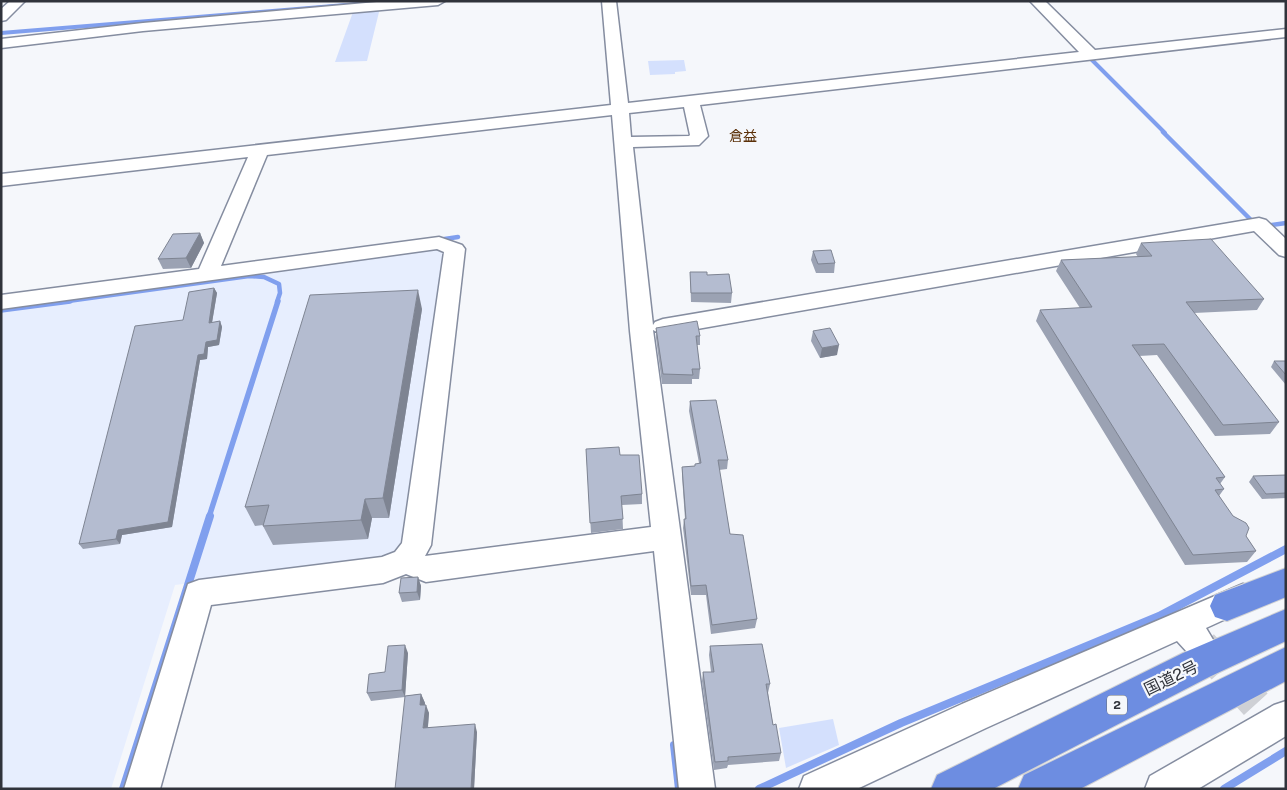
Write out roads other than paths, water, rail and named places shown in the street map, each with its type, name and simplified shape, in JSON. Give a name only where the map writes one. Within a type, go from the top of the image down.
[{"type":"highway","points":[[1227,606],[1286,582]]},
{"type":"highway","name":"国道2号","points":[[950,789],[1196,665],[1286,624]]},
{"type":"highway","points":[[1038,789],[1286,663]]},
{"type":"street","points":[[1,17],[18,1]]},
{"type":"street","points":[[1,44],[143,27],[438,1]]},
{"type":"street","points":[[608,1],[616,110],[623,142],[642,331],[659,538],[697,789]]},
{"type":"street","points":[[1037,1],[1091,55]]},
{"type":"street","points":[[1,180],[1286,33]]},
{"type":"street","points":[[623,142],[693,140],[699,136],[690,102]]},
{"type":"street","points":[[207,274],[260,150]]},
{"type":"street","points":[[642,331],[1255,225],[1286,251]]},
{"type":"street","points":[[1,302],[439,243],[455,248],[416,546],[406,561],[383,570],[199,593],[142,789]]},
{"type":"street","points":[[406,561],[426,569],[659,538]]},
{"type":"street","points":[[817,789],[974,716],[1191,634],[1227,606],[1286,574]]},
{"type":"street","points":[[1163,789],[1274,717]]},
{"type":"waterway","points":[[1,33],[358,4]]},
{"type":"waterway","points":[[1091,59],[1165,133]]},
{"type":"waterway","points":[[1163,132],[1255,224]]},
{"type":"waterway","points":[[1265,226],[1286,223]]},
{"type":"waterway","points":[[438,240],[458,237]]},
{"type":"waterway","points":[[61,302],[249,276],[264,277],[279,284],[280,293],[277,302]]},
{"type":"waterway","points":[[1,310],[70,301]]},
{"type":"waterway","points":[[209,517],[278,301]]},
{"type":"waterway","points":[[123,789],[210,516]]},
{"type":"waterway","points":[[759,789],[901,723],[1159,616],[1286,549]]},
{"type":"waterway","points":[[674,745],[679,789]]},
{"type":"waterway","points":[[1224,789],[1286,751]]},
{"type":"tunnel","points":[[1202,645],[1261,710]]},
{"type":"district","name":"倉益","points":[[743,136]]}]
